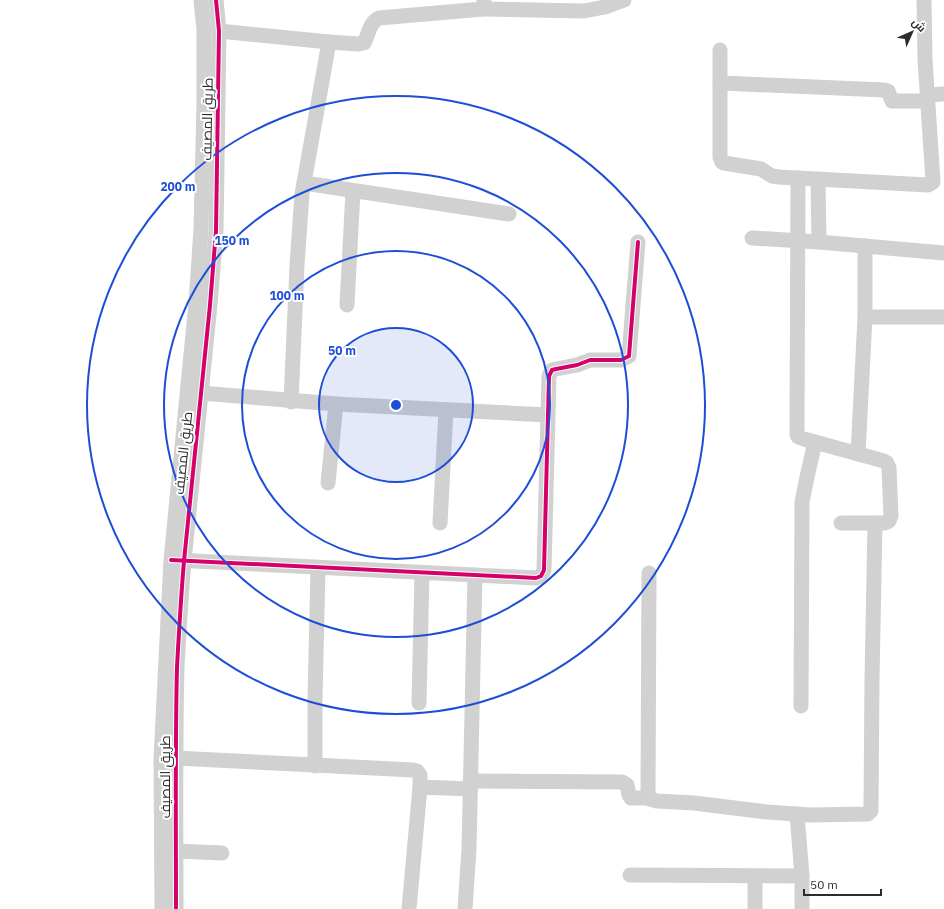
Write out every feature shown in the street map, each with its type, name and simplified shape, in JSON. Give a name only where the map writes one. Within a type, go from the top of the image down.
[{"type":"street","name":"طريق المصيف","points":[[162,909],[162,759],[178,560],[201,229],[204,30],[201,0]]},
{"type":"street","name":"طريق المصيف","points":[[176,909],[178,560],[200,393],[210,305],[216,231],[219,31],[216,0]]},
{"type":"street","points":[[219,31],[353,44],[364,43],[371,24],[379,18],[484,5],[584,10],[605,7],[624,0]]},
{"type":"street","points":[[720,50],[720,157],[722,162],[761,169],[772,176],[818,180],[928,185],[933,182],[925,59],[924,0]]},
{"type":"street","points":[[291,402],[299,224],[302,194],[329,42]]},
{"type":"street","points":[[720,83],[884,90],[888,91],[892,100],[928,98],[944,94]]},
{"type":"street","points":[[798,178],[797,434],[800,438],[884,461],[888,465],[890,519],[885,523],[841,523]]},
{"type":"street","points":[[818,180],[819,242]]},
{"type":"street","points":[[304,183],[510,214]]},
{"type":"street","points":[[347,305],[353,191]]},
{"type":"street","points":[[752,238],[819,242],[944,253]]},
{"type":"street","points":[[178,560],[422,573],[539,577],[543,573],[549,376],[552,370],[577,365],[590,360],[621,360],[629,356],[638,242]]},
{"type":"street","points":[[858,454],[865,317],[865,246]]},
{"type":"street","points":[[865,317],[944,316]]},
{"type":"street","points":[[200,393],[291,402],[547,415]]},
{"type":"street","points":[[328,483],[336,404]]},
{"type":"street","points":[[440,523],[446,410]]},
{"type":"street","points":[[801,706],[802,502],[806,477],[815,442]]},
{"type":"street","points":[[420,787],[622,782],[627,786],[631,798],[648,798],[653,801],[694,803],[767,812],[810,815],[866,815],[871,811],[875,523]]},
{"type":"street","points":[[314,766],[318,568]]},
{"type":"street","points":[[419,703],[422,573]]},
{"type":"street","points":[[648,798],[649,573]]},
{"type":"street","points":[[465,909],[469,849],[474,575]]},
{"type":"street","points":[[176,758],[413,770],[417,772],[420,775],[420,787],[409,909]]},
{"type":"street","points":[[797,814],[802,876],[802,909]]},
{"type":"street","points":[[176,851],[222,853]]},
{"type":"street","points":[[630,875],[802,876]]},
{"type":"street","points":[[755,876],[755,909]]},
{"type":"cycle path","points":[[176,909],[177,667],[184,561],[216,231],[219,31],[216,0]]},
{"type":"cycle path","points":[[171,560],[536,578],[541,576],[544,570],[549,376],[552,370],[577,365],[590,360],[621,360],[629,356],[638,242]]}]
